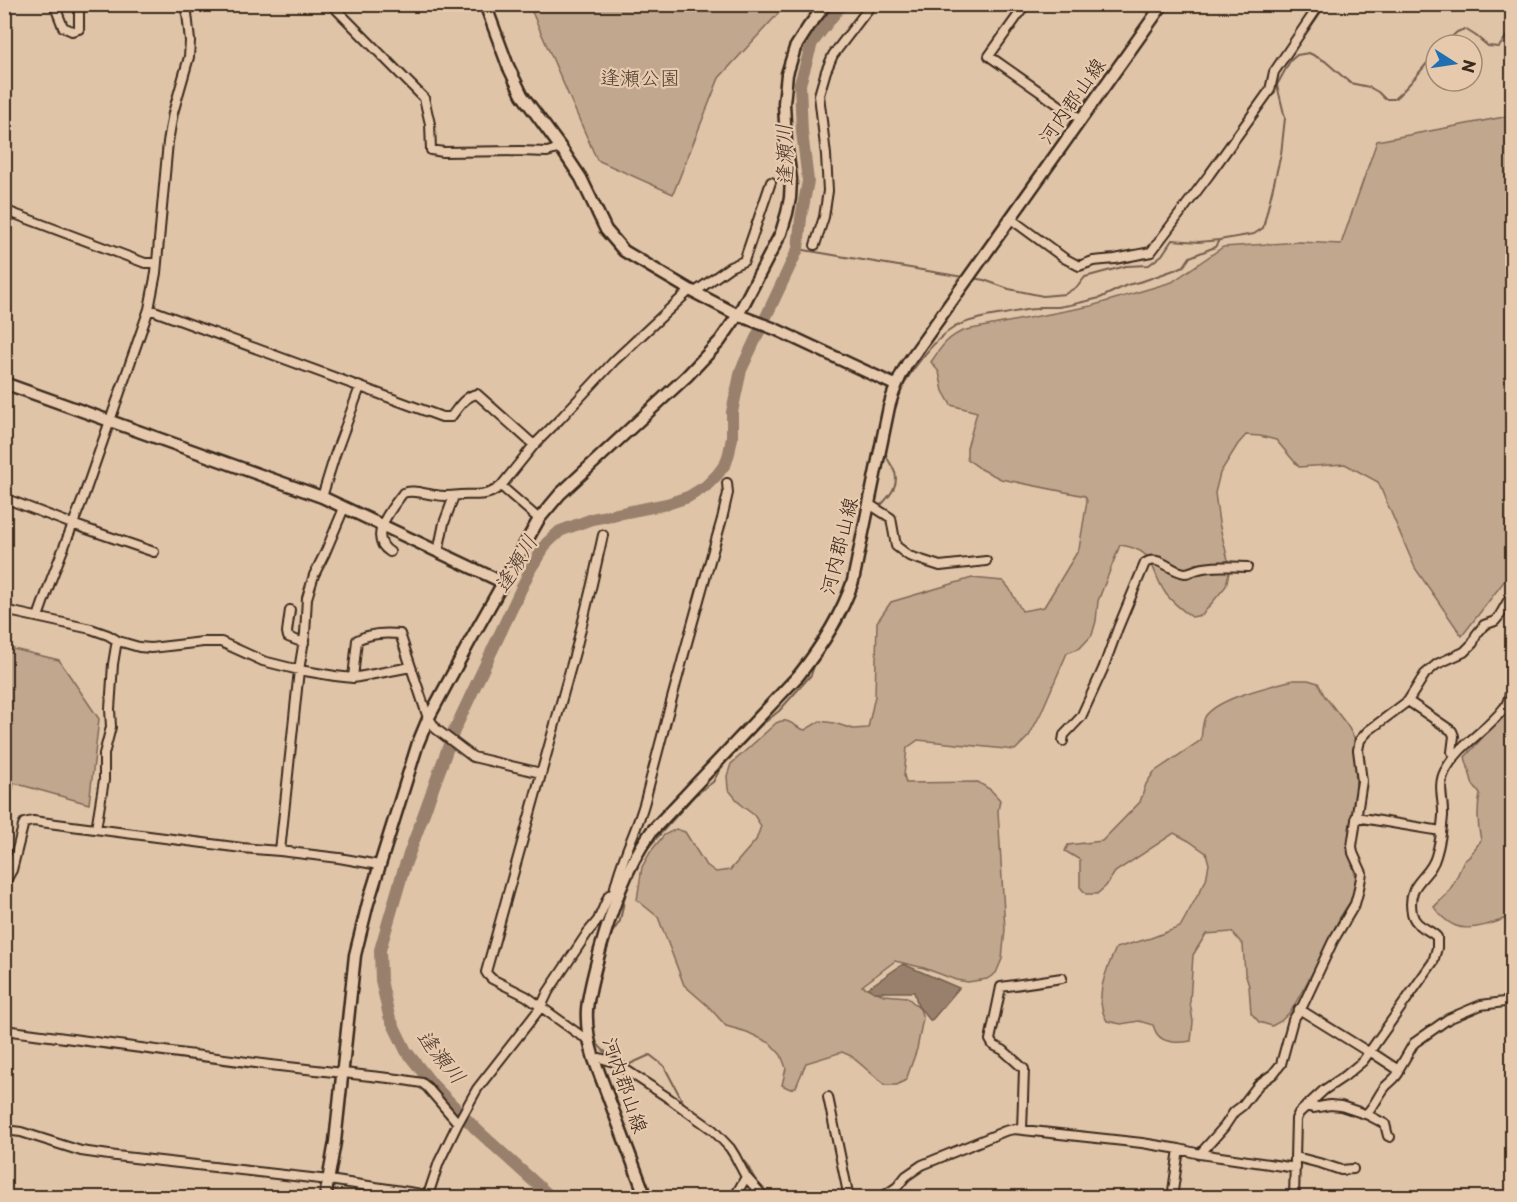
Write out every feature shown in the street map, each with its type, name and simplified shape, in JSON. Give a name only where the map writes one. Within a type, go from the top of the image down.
[{"type":"street","points":[[54,4],[63,27],[72,32],[79,29],[79,4]]},
{"type":"street","points":[[38,617],[149,309],[157,263],[168,142],[189,57],[190,41],[186,4]]},
{"type":"street","points":[[331,4],[424,98],[430,124],[431,150],[547,152],[561,148]]},
{"type":"street","points":[[485,4],[508,66],[522,95],[581,178],[598,216],[613,240],[624,251],[740,316],[775,329],[896,385]]},
{"type":"street","points":[[325,1197],[336,1135],[355,955],[379,865],[418,743],[428,719],[539,519],[560,495],[687,376],[740,316],[781,234],[790,198],[791,179],[784,103],[787,74],[795,48],[826,4]]},
{"type":"street","points":[[815,245],[824,217],[828,191],[819,95],[833,55],[872,4]]},
{"type":"street","points":[[1026,4],[989,56],[1082,119]]},
{"type":"street","name":"河内郡山線","points":[[646,1197],[588,1039],[587,1008],[594,969],[616,892],[651,832],[799,675],[823,643],[837,619],[853,580],[889,407],[896,385],[907,364],[1163,4]]},
{"type":"street","points":[[1011,219],[1064,258],[1079,266],[1093,261],[1151,252],[1270,90],[1274,72],[1320,4]]},
{"type":"street","points":[[390,552],[385,549],[380,530],[387,515],[403,493],[406,491],[454,496],[485,495],[495,491],[534,445],[615,360],[692,291],[744,261],[771,182]]},
{"type":"street","points":[[4,210],[145,263],[157,263]]},
{"type":"street","points":[[149,309],[448,418],[466,399],[477,394],[534,445]]},
{"type":"street","points":[[4,383],[322,497],[502,582]]},
{"type":"street","points":[[322,497],[334,455],[360,387]]},
{"type":"street","points":[[5,1132],[21,1132],[81,1150],[116,1156],[329,1180],[427,1196],[439,1162],[472,1098],[541,1007],[548,992],[598,920],[609,895],[616,892],[619,871],[646,799],[722,519],[728,483]]},
{"type":"street","points":[[501,486],[539,519]]},
{"type":"street","points":[[438,552],[444,523],[454,496]]},
{"type":"street","points":[[4,498],[154,552]]},
{"type":"street","points":[[869,504],[891,518],[896,546],[909,556],[940,566],[986,561]]},
{"type":"street","points":[[280,851],[310,585],[344,508]]},
{"type":"street","points":[[588,1039],[526,996],[492,979],[486,972],[577,645],[603,535]]},
{"type":"street","points":[[1063,741],[1064,735],[1081,717],[1103,669],[1145,563],[1155,560],[1186,573],[1198,569],[1247,567]]},
{"type":"street","points":[[1200,1154],[1224,1127],[1233,1112],[1247,1101],[1259,1084],[1278,1069],[1284,1057],[1290,1025],[1354,904],[1362,873],[1352,846],[1362,781],[1358,750],[1360,740],[1408,701],[1425,674],[1437,664],[1464,651],[1473,643],[1476,635],[1485,625],[1495,621],[1500,615],[1512,594]]},
{"type":"street","points":[[4,610],[92,629],[118,641],[139,647],[221,642],[263,662],[353,678],[411,667]]},
{"type":"street","points":[[290,610],[288,638],[304,642]]},
{"type":"street","points":[[353,678],[357,640],[381,633],[400,634],[428,719],[436,729],[473,757],[541,773]]},
{"type":"street","points":[[96,829],[104,780],[104,754],[111,727],[112,673],[118,641]]},
{"type":"street","points":[[1294,1197],[1296,1119],[1299,1113],[1324,1090],[1359,1066],[1430,967],[1437,948],[1437,937],[1415,922],[1412,904],[1414,888],[1435,861],[1443,815],[1441,781],[1444,772],[1456,755],[1506,706],[1512,687]]},
{"type":"street","points":[[1408,701],[1452,731],[1454,736],[1452,752],[1456,755]]},
{"type":"street","points":[[1356,818],[1441,831]]},
{"type":"street","points":[[4,884],[12,870],[24,823],[33,821],[379,865]]},
{"type":"street","points":[[1022,1130],[1024,1069],[1003,1050],[993,1045],[990,1040],[1001,987],[1062,978]]},
{"type":"street","points":[[1299,1009],[1397,1069],[1414,1043],[1448,1019],[1481,1005],[1512,1001]]},
{"type":"street","points":[[4,1030],[424,1084],[458,1123]]},
{"type":"street","points":[[594,1059],[600,1058],[614,1062],[713,1130],[735,1156],[746,1177],[765,1197]]},
{"type":"street","points":[[1366,1114],[1399,1072]]},
{"type":"street","points":[[828,1097],[849,1197]]},
{"type":"street","points":[[1306,1106],[1313,1108],[1341,1106],[1366,1114],[1385,1124],[1390,1137]]},
{"type":"street","points":[[883,1196],[922,1165],[1014,1129],[1142,1143],[1296,1168]]},
{"type":"street","points":[[1172,1197],[1179,1149]]},
{"type":"street","points":[[1296,1157],[1341,1170],[1353,1169]]},
{"type":"street","points":[[734,1197],[746,1177]]},
{"type":"street","points":[[883,1196],[895,1197]]},
{"type":"green space","name":"逢瀬公園","points":[[529,5],[786,5],[719,78],[673,194],[597,160]]},
{"type":"green space","points":[[1512,110],[1512,571],[1462,636],[1415,568],[1378,482],[1345,464],[1299,467],[1276,440],[1246,435],[1220,473],[1215,493],[1219,523],[1230,568],[1226,586],[1202,615],[1192,617],[1166,594],[1147,556],[1141,551],[1120,545],[1098,601],[1092,635],[1080,648],[1067,653],[1029,736],[1015,750],[918,740],[907,748],[904,775],[906,783],[978,782],[991,790],[1000,800],[998,811],[1005,929],[1002,959],[996,973],[987,979],[968,982],[895,961],[862,986],[884,995],[907,997],[920,1009],[923,1018],[917,1049],[906,1080],[897,1085],[885,1085],[851,1056],[842,1052],[806,1063],[796,1087],[790,1089],[782,1085],[786,1068],[781,1055],[770,1043],[747,1032],[726,1026],[684,985],[658,917],[637,900],[642,867],[664,835],[676,829],[685,832],[705,864],[716,872],[730,870],[756,840],[761,826],[754,815],[742,806],[728,789],[727,776],[731,764],[776,723],[788,721],[805,730],[820,721],[853,729],[868,728],[875,696],[877,622],[891,602],[972,578],[1003,581],[1022,611],[1044,607],[1079,549],[1087,501],[1085,496],[1001,479],[967,459],[967,448],[977,412],[951,405],[943,391],[939,372],[931,362],[938,352],[950,339],[966,330],[1091,306],[1172,282],[1223,247],[1300,242],[1341,244],[1377,141],[1509,116]]},
{"type":"green space","points":[[5,647],[59,660],[99,719],[89,804],[14,783],[5,825]]},
{"type":"green space","points":[[1293,680],[1318,683],[1354,737],[1356,787],[1351,847],[1356,878],[1354,896],[1340,917],[1319,961],[1291,1011],[1272,1026],[1259,1022],[1251,1013],[1243,945],[1232,932],[1206,934],[1193,955],[1190,1002],[1193,1022],[1191,1041],[1164,1040],[1157,1034],[1153,1025],[1139,1021],[1121,1024],[1107,1021],[1101,1003],[1102,984],[1116,948],[1180,927],[1206,880],[1209,864],[1206,853],[1174,833],[1115,872],[1106,886],[1097,894],[1086,894],[1080,887],[1080,860],[1065,851],[1068,845],[1102,841],[1140,802],[1146,784],[1154,772],[1201,740],[1204,719],[1211,710],[1245,694]]},
{"type":"green space","points":[[1512,705],[1512,915],[1485,925],[1462,928],[1447,921],[1434,907],[1447,894],[1464,861],[1481,840],[1478,817],[1480,794],[1473,785],[1465,757]]},
{"type":"shaded area","points":[[903,964],[959,988],[931,1021],[918,1006],[914,992],[874,992],[868,988]]},
{"type":"waterway","name":"逢瀬川","points":[[552,1198],[477,1130],[433,1085],[406,1051],[389,1016],[381,980],[380,950],[404,868],[454,731],[531,568],[547,543],[560,531],[592,519],[667,504],[688,497],[706,486],[726,463],[732,438],[732,412],[741,370],[798,249],[808,181],[802,132],[800,84],[812,43],[842,4]]},
{"type":"waterway","points":[[1484,43],[1488,46],[1499,47],[1512,28]]},
{"type":"waterway","points":[[1456,33],[1465,29],[1471,33]]},
{"type":"waterway","points":[[972,278],[1043,296],[1065,294],[1078,286],[1085,277],[1126,266],[1149,265],[1162,255],[1172,240],[1199,242],[1254,234],[1263,228],[1281,154],[1285,118],[1277,85],[1290,61],[1297,55],[1309,53],[1325,61],[1350,83],[1369,87],[1385,99],[1394,99],[1424,67]]},
{"type":"waterway","points":[[891,421],[896,400],[909,376],[939,339],[955,327],[986,317],[1040,307],[1058,307],[1100,298],[1127,285],[1184,266],[1190,257],[1215,247],[1219,240]]},
{"type":"waterway","points":[[798,249],[963,277]]},
{"type":"waterway","points":[[879,507],[893,490],[896,479],[885,450]]},
{"type":"waterway","points":[[592,1027],[594,1003],[612,933],[620,921],[626,891],[646,850],[694,796],[713,782],[727,761],[759,727],[779,711],[811,675],[815,663],[842,623],[848,607]]},
{"type":"waterway","points":[[594,1039],[612,1057],[627,1064],[650,1055],[664,1066],[684,1104],[691,1110]]},
{"type":"waterway","points":[[738,1155],[771,1198]]}]
